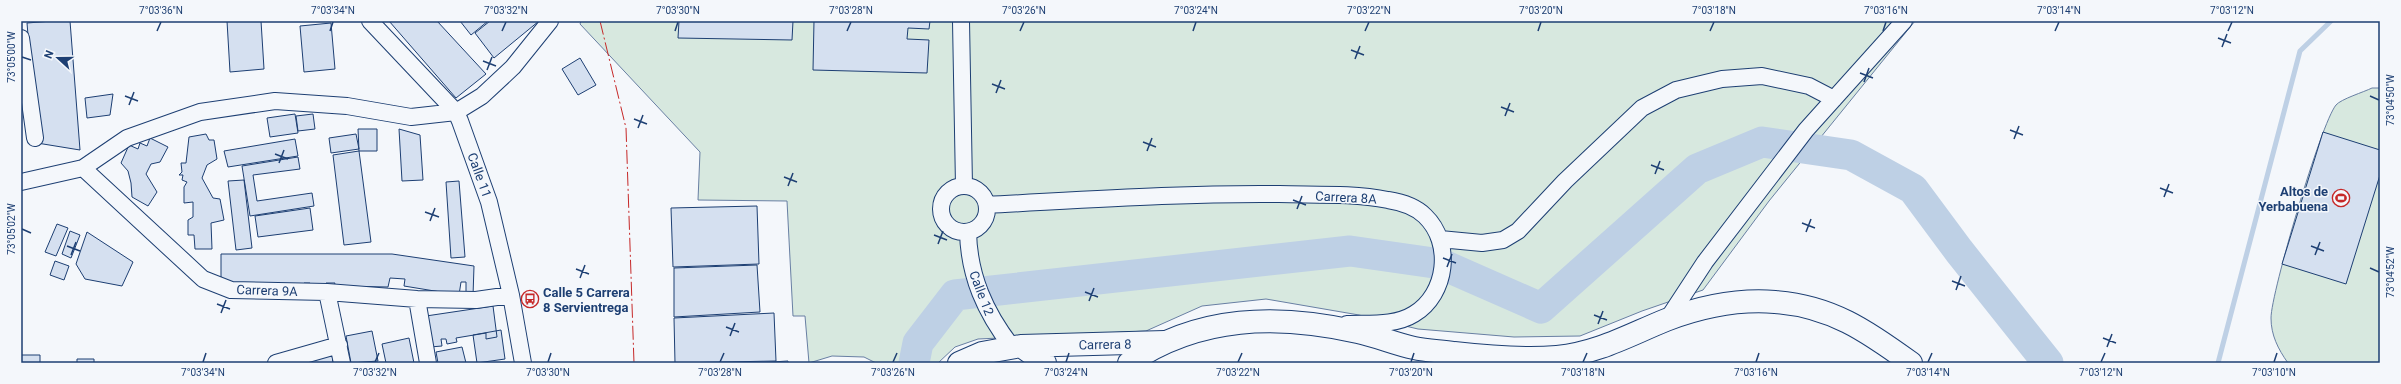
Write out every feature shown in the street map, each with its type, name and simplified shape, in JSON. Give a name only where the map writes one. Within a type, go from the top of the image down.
[{"type":"main road","points":[[1129,363],[1165,342],[1198,330],[1242,321],[1286,320],[1360,332],[1415,348],[1492,357],[1530,358],[1575,355],[1599,349],[1667,320],[1734,303],[1791,304],[1829,312],[1878,339],[1912,363]]},
{"type":"main road","name":"Carrera 8","points":[[959,363],[982,352],[1013,347],[1165,342]]},
{"type":"main road","points":[[1013,347],[1045,363]]},
{"type":"street","name":"Calle 11","points":[[370,21],[456,112],[490,202],[511,296],[523,363]]},
{"type":"street","points":[[21,182],[83,168],[127,138],[200,112],[275,100],[347,106],[411,117],[456,112],[482,96],[513,67],[550,21]]},
{"type":"street","points":[[961,21],[964,186]]},
{"type":"street","points":[[1667,320],[1705,262],[1762,185],[1806,130],[1904,21]]},
{"type":"street","points":[[21,38],[35,138]]},
{"type":"street","points":[[1440,239],[1482,243],[1503,240],[1518,231],[1565,180],[1642,108],[1676,90],[1722,78],[1762,76],[1809,86],[1834,99]]},
{"type":"street","name":"Carrera 9A","points":[[83,168],[203,279],[231,290],[327,292],[416,299],[476,300],[511,296]]},
{"type":"street","points":[[964,186],[979,191],[987,205],[985,219],[975,229],[968,232],[953,230],[947,225],[941,211],[942,204],[950,190],[964,186]]},
{"type":"street","name":"Carrera 8A","points":[[987,205],[1240,194],[1350,195],[1389,200],[1407,205],[1425,216],[1440,239],[1444,257],[1440,285],[1425,306],[1413,315],[1394,322],[1325,326]]},
{"type":"street","name":"Calle 12","points":[[968,232],[969,253],[973,275],[986,308],[995,325],[1013,347]]},
{"type":"street","points":[[327,292],[342,363]]},
{"type":"street","points":[[416,299],[428,363]]},
{"type":"street","points":[[276,363],[339,345]]},
{"type":"shaded area","points":[[581,21],[1915,21],[1769,201],[1703,290],[1642,311],[1580,336],[1514,337],[1418,329],[1359,315],[1266,299],[1202,306],[1146,331],[978,339],[955,347],[938,363],[876,363],[864,357],[832,356],[809,363],[805,316],[793,316],[787,201],[698,200],[700,152],[580,24]]},
{"type":"shaded area","name":"Altos de Yerbabuena","points":[[2372,88],[2380,88],[2380,363],[2288,363],[2276,342],[2272,330],[2271,318],[2279,277],[2298,209],[2320,142],[2329,118],[2336,105],[2347,98]]},
{"type":"building","points":[[70,21],[80,150],[37,143],[27,23]]},
{"type":"building","points":[[227,21],[261,21],[264,69],[230,72]]},
{"type":"building","points":[[389,21],[437,21],[486,74],[456,98]]},
{"type":"building","points":[[460,21],[488,21],[471,35]]},
{"type":"building","points":[[490,21],[539,21],[494,58],[475,33]]},
{"type":"building","points":[[679,21],[793,21],[792,40],[678,38]]},
{"type":"building","points":[[814,21],[930,21],[929,29],[908,28],[907,39],[929,40],[927,73],[813,70]]},
{"type":"building","points":[[331,23],[335,69],[304,72],[300,26]]},
{"type":"building","points":[[580,58],[596,85],[578,95],[562,69]]},
{"type":"building","points":[[113,94],[110,115],[87,118],[85,98]]},
{"type":"building","points":[[295,114],[298,133],[270,137],[267,118]]},
{"type":"building","points":[[313,114],[315,129],[298,131],[296,116]]},
{"type":"building","points":[[358,129],[377,129],[377,151],[359,151]]},
{"type":"building","points":[[399,129],[420,135],[423,180],[402,181]]},
{"type":"building","points":[[2323,132],[2380,150],[2380,175],[2346,284],[2282,264]]},
{"type":"building","points":[[206,134],[209,140],[214,140],[217,159],[207,165],[202,178],[213,198],[220,199],[224,220],[211,223],[212,249],[195,249],[194,235],[188,235],[188,220],[193,217],[193,202],[184,203],[184,187],[187,182],[182,180],[183,175],[179,175],[182,172],[181,163],[186,163],[189,137]]},
{"type":"building","points":[[356,134],[359,149],[331,153],[329,138]]},
{"type":"building","points":[[150,138],[168,147],[160,162],[151,164],[146,174],[157,192],[148,206],[132,197],[128,171],[121,163],[129,145],[138,149],[140,143],[147,146]]},
{"type":"building","points":[[295,139],[298,156],[228,167],[224,151]]},
{"type":"building","points":[[359,151],[371,242],[344,245],[333,155]]},
{"type":"building","points":[[298,157],[300,169],[253,175],[257,201],[312,193],[314,206],[250,216],[242,166]]},
{"type":"building","points":[[244,180],[252,248],[236,250],[228,181]]},
{"type":"building","points":[[459,181],[465,257],[451,258],[446,182]]},
{"type":"building","points":[[757,206],[759,264],[673,267],[671,208]]},
{"type":"building","points":[[310,208],[313,230],[258,237],[255,216]]},
{"type":"building","points":[[57,224],[68,228],[56,256],[45,252]]},
{"type":"building","points":[[70,231],[80,235],[71,258],[62,254]]},
{"type":"building","points":[[87,232],[133,262],[122,286],[85,279],[76,264]]},
{"type":"building","points":[[221,254],[392,254],[474,266],[473,296],[466,296],[466,282],[461,282],[459,295],[404,286],[405,279],[390,278],[388,287],[334,286],[335,283],[326,283],[325,286],[310,286],[310,283],[304,283],[304,287],[221,286]]},
{"type":"building","points":[[55,261],[69,266],[64,280],[50,275]]},
{"type":"building","points":[[757,265],[760,312],[674,317],[674,268]]},
{"type":"building","points":[[493,306],[497,337],[486,339],[486,333],[456,338],[457,342],[447,344],[446,339],[441,339],[442,346],[430,347],[426,316]]},
{"type":"building","points":[[774,313],[776,361],[675,363],[674,318]]},
{"type":"building","points":[[501,330],[505,359],[477,363],[473,335]]},
{"type":"building","points":[[372,331],[378,361],[351,363],[346,336]]},
{"type":"building","points":[[409,338],[414,363],[386,363],[382,344]]},
{"type":"building","points":[[462,347],[466,363],[438,363],[436,352]]},
{"type":"building","points":[[332,354],[333,363],[296,363]]},
{"type":"building","points":[[21,355],[40,355],[40,363],[21,363]]},
{"type":"building","points":[[77,359],[94,359],[94,363],[77,363]]},
{"type":"building","points":[[788,361],[788,363],[755,363]]},
{"type":"waterway","points":[[2218,363],[2300,51],[2331,21]]},
{"type":"waterway","points":[[914,363],[918,343],[955,295],[1350,251],[1441,264],[1541,308],[1697,169],[1762,142],[1851,155],[1913,189],[1959,251],[2048,363]]},
{"type":"power","points":[[600,21],[626,128],[634,363]]},
{"type":"place","name":"Altos de Yerbabuena","points":[[2341,198]]},
{"type":"place","name":"Calle 5 Carrera 8 Servientrega","points":[[530,299]]}]
